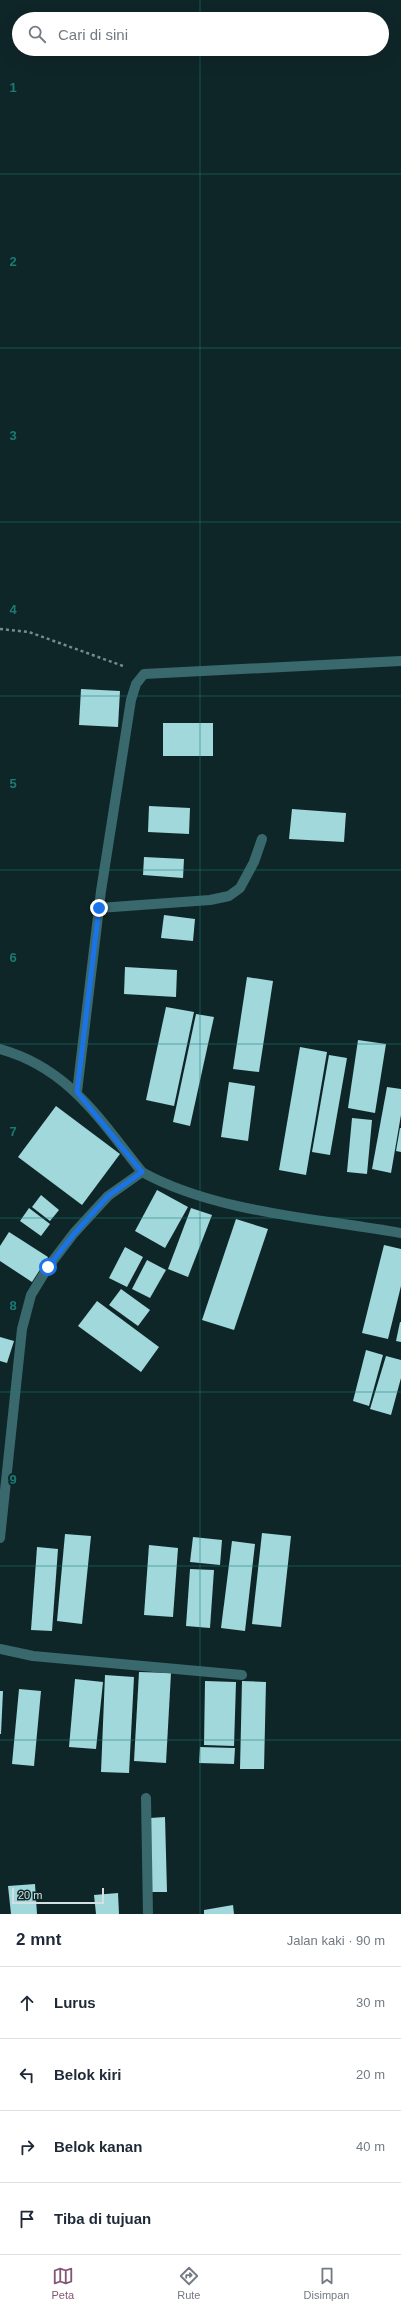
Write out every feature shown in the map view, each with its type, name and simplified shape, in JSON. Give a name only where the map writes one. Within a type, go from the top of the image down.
[{"type":"street","points":[[77,1092],[99,908],[131,700],[136,684],[144,674],[401,662]]},
{"type":"street","points":[[99,908],[210,900],[230,896],[240,888],[262,839]]},
{"type":"street","points":[[0,1049],[42,1066],[77,1092],[142,1172],[165,1185],[252,1210],[401,1233]]},
{"type":"street","points":[[0,1538],[22,1329],[31,1295],[48,1267],[74,1234],[108,1196],[142,1172]]},
{"type":"street","points":[[0,1649],[33,1656],[242,1675]]},
{"type":"street","points":[[146,1798],[148,1914]]},
{"type":"path","points":[[0,629],[29,632],[144,674]]},
{"type":"building","points":[[81,689],[120,691],[118,727],[79,725]]},
{"type":"building","points":[[163,723],[213,723],[213,756],[163,756]]},
{"type":"building","points":[[149,806],[190,808],[189,834],[148,832]]},
{"type":"building","points":[[292,809],[346,813],[344,842],[289,839]]},
{"type":"building","points":[[144,857],[184,859],[183,878],[143,875]]},
{"type":"building","points":[[164,915],[195,919],[193,941],[161,938]]},
{"type":"building","points":[[125,967],[177,970],[176,997],[124,994]]},
{"type":"building","points":[[247,977],[273,981],[259,1072],[233,1069]]},
{"type":"building","points":[[166,1007],[194,1012],[174,1106],[146,1100]]},
{"type":"building","points":[[196,1014],[214,1017],[190,1126],[173,1122]]},
{"type":"building","points":[[358,1040],[386,1044],[375,1113],[348,1108]]},
{"type":"building","points":[[300,1047],[327,1052],[306,1175],[279,1170]]},
{"type":"building","points":[[329,1055],[347,1058],[330,1155],[312,1152]]},
{"type":"building","points":[[229,1082],[255,1086],[248,1141],[221,1137]]},
{"type":"building","points":[[387,1087],[401,1089],[401,1115],[391,1173],[372,1169]]},
{"type":"building","points":[[56,1106],[120,1154],[82,1205],[18,1157]]},
{"type":"building","points":[[352,1118],[372,1120],[367,1174],[347,1172]]},
{"type":"building","points":[[401,1128],[401,1152],[396,1151]]},
{"type":"building","points":[[157,1190],[188,1207],[165,1248],[135,1231]]},
{"type":"building","points":[[41,1195],[59,1210],[50,1221],[32,1207]]},
{"type":"building","points":[[29,1208],[50,1224],[41,1236],[20,1221]]},
{"type":"building","points":[[191,1208],[212,1215],[188,1277],[168,1269]]},
{"type":"building","points":[[236,1219],[268,1229],[234,1330],[202,1320]]},
{"type":"building","points":[[9,1232],[48,1257],[32,1282],[0,1261],[0,1246]]},
{"type":"building","points":[[384,1245],[401,1249],[401,1286],[388,1339],[362,1333]]},
{"type":"building","points":[[125,1247],[143,1257],[127,1287],[109,1278]]},
{"type":"building","points":[[147,1260],[166,1270],[150,1298],[132,1289]]},
{"type":"building","points":[[121,1289],[150,1310],[138,1326],[109,1305]]},
{"type":"building","points":[[97,1301],[159,1347],[141,1372],[78,1326]]},
{"type":"building","points":[[401,1322],[401,1342],[396,1341]]},
{"type":"building","points":[[0,1337],[14,1341],[7,1363],[0,1361]]},
{"type":"building","points":[[366,1350],[383,1355],[369,1406],[353,1401]]},
{"type":"building","points":[[386,1356],[401,1360],[401,1378],[391,1415],[370,1409]]},
{"type":"building","points":[[262,1533],[291,1536],[281,1627],[252,1624]]},
{"type":"building","points":[[65,1534],[91,1536],[82,1624],[57,1621]]},
{"type":"building","points":[[193,1537],[222,1540],[220,1565],[190,1562]]},
{"type":"building","points":[[232,1541],[255,1544],[245,1631],[221,1628]]},
{"type":"building","points":[[149,1545],[178,1548],[173,1617],[144,1615]]},
{"type":"building","points":[[37,1547],[58,1549],[52,1631],[31,1630]]},
{"type":"building","points":[[190,1569],[214,1570],[210,1628],[186,1626]]},
{"type":"building","points":[[139,1672],[171,1673],[166,1763],[134,1761]]},
{"type":"building","points":[[105,1675],[134,1677],[129,1773],[101,1772]]},
{"type":"building","points":[[75,1679],[103,1682],[96,1749],[69,1747]]},
{"type":"building","points":[[205,1681],[236,1682],[234,1746],[204,1745]]},
{"type":"building","points":[[242,1681],[266,1682],[264,1769],[240,1769]]},
{"type":"building","points":[[19,1689],[41,1691],[34,1766],[12,1764]]},
{"type":"building","points":[[0,1691],[3,1691],[1,1734],[0,1734]]},
{"type":"building","points":[[200,1747],[235,1748],[234,1764],[199,1763]]},
{"type":"building","points":[[165,1817],[167,1892],[152,1892],[150,1818]]},
{"type":"building","points":[[35,1884],[37,1914],[11,1914],[8,1886]]},
{"type":"building","points":[[118,1893],[119,1914],[96,1914],[94,1895]]},
{"type":"building","points":[[233,1905],[234,1914],[204,1914],[204,1910]]},
{"type":"route","points":[[48,1267],[74,1234],[108,1196],[142,1172],[77,1092],[99,908]]}]
